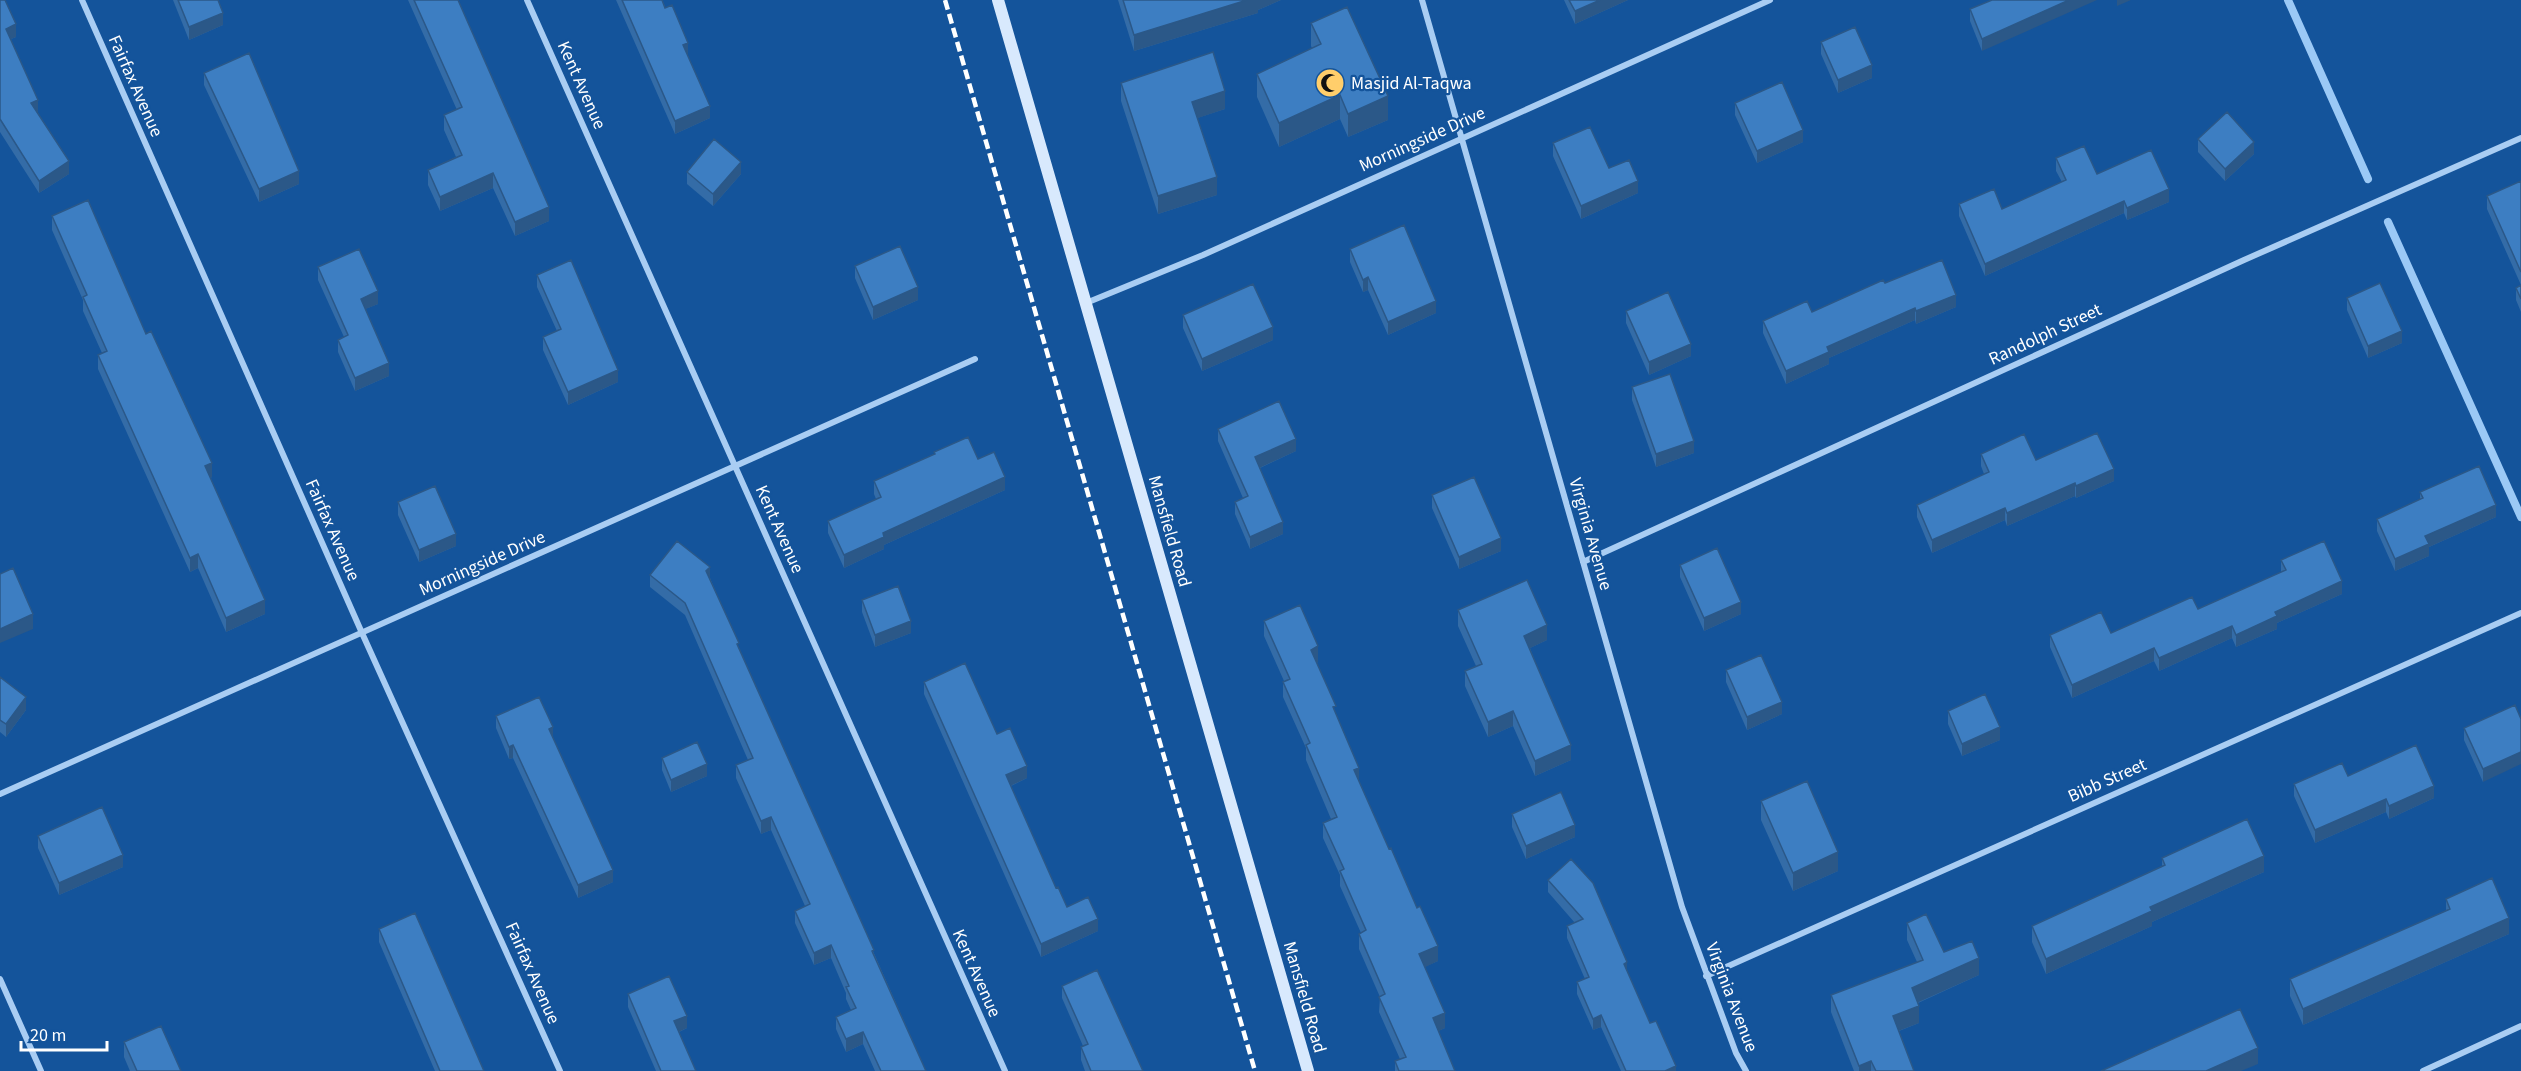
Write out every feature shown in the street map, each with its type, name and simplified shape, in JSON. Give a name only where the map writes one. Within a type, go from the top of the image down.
[{"type":"main road","name":"Mansfield Road","points":[[998,0],[1308,1071]]},
{"type":"street","name":"Fairfax Avenue","points":[[82,0],[362,633],[560,1071]]},
{"type":"street","name":"Kent Avenue","points":[[527,0],[1005,1071]]},
{"type":"street","name":"Virginia Avenue","points":[[1422,0],[1682,907],[1736,1053],[1746,1071]]},
{"type":"street","name":"Morningside Drive","points":[[1085,304],[1203,255],[1770,0]]},
{"type":"street","name":"Randolph Street","points":[[1583,562],[2244,260],[2521,138]]},
{"type":"street","name":"Morningside Drive","points":[[0,794],[975,359]]},
{"type":"street","name":"Bibb Street","points":[[1706,976],[2521,613]]},
{"type":"street","points":[[0,979],[41,1071]]},
{"type":"street","points":[[2423,1071],[2521,1026]]},
{"type":"building","points":[[0,0],[5,0],[16,24],[6,29],[38,100],[31,103],[69,161],[39,181],[0,119]]},
{"type":"building","points":[[178,0],[218,0],[223,13],[189,27]]},
{"type":"building","points":[[414,0],[458,0],[549,207],[515,222],[493,173],[440,197],[428,170],[462,155],[444,115],[462,107]]},
{"type":"building","points":[[622,0],[662,0],[665,8],[672,5],[688,43],[683,45],[710,106],[675,121]]},
{"type":"building","points":[[1123,0],[1247,0],[1134,35]]},
{"type":"building","points":[[1569,0],[1600,0],[1575,11]]},
{"type":"building","points":[[1992,0],[2069,0],[1982,39],[1970,9]]},
{"type":"building","name":"Masjid Al-Taqwa","points":[[1347,7],[1388,96],[1348,114],[1340,95],[1279,123],[1257,74],[1321,44],[1311,23]]},
{"type":"building","points":[[1855,27],[1872,65],[1838,80],[1821,42]]},
{"type":"building","points":[[1213,52],[1225,91],[1192,102],[1217,177],[1158,196],[1121,83]]},
{"type":"building","points":[[249,53],[299,171],[259,189],[204,73]]},
{"type":"building","points":[[1782,82],[1803,130],[1757,151],[1735,103]]},
{"type":"building","points":[[2227,112],[2254,142],[2225,169],[2198,139]]},
{"type":"building","points":[[1590,127],[1609,168],[1629,160],[1638,181],[1581,206],[1553,143]]},
{"type":"building","points":[[714,139],[741,162],[713,194],[687,172]]},
{"type":"building","points":[[2084,146],[2097,174],[2151,150],[2169,189],[2127,208],[2124,201],[1985,264],[1959,204],[1994,189],[2002,209],[2066,180],[2056,158]]},
{"type":"building","points":[[2521,181],[2521,272],[2487,196]]},
{"type":"building","points":[[88,200],[146,334],[151,331],[212,463],[205,466],[265,600],[226,618],[198,554],[190,558],[98,355],[107,351],[83,297],[87,295],[52,216]]},
{"type":"building","points":[[1404,225],[1436,301],[1388,322],[1368,277],[1363,280],[1350,249]]},
{"type":"building","points":[[900,246],[918,287],[873,307],[855,266]]},
{"type":"building","points":[[359,249],[378,291],[361,299],[389,363],[355,378],[338,340],[348,335],[318,267]]},
{"type":"building","points":[[571,260],[618,370],[568,392],[543,337],[561,329],[537,275]]},
{"type":"building","points":[[1942,260],[1956,295],[1916,311],[1915,308],[1827,347],[1829,352],[1786,371],[1763,321],[1807,301],[1812,312],[1883,280],[1885,283]]},
{"type":"building","points":[[2380,283],[2402,331],[2368,346],[2347,298]]},
{"type":"building","points":[[1253,284],[1273,327],[1202,359],[1183,315]]},
{"type":"building","points":[[2521,285],[2521,299],[2516,288]]},
{"type":"building","points":[[1668,292],[1691,344],[1649,362],[1626,311]]},
{"type":"building","points":[[1670,374],[1694,441],[1656,454],[1632,387]]},
{"type":"building","points":[[1279,401],[1296,439],[1255,457],[1283,522],[1250,537],[1235,502],[1248,496],[1218,429]]},
{"type":"building","points":[[2097,433],[2114,469],[2076,486],[2075,483],[2007,513],[2005,508],[1932,540],[1917,505],[1989,472],[1981,454],[2024,434],[2036,460]]},
{"type":"building","points":[[968,437],[978,459],[994,452],[1005,477],[883,533],[884,537],[844,555],[828,521],[881,497],[874,481]]},
{"type":"building","points":[[2479,466],[2496,505],[2425,536],[2429,544],[2395,559],[2377,519],[2423,498],[2420,492]]},
{"type":"building","points":[[1474,477],[1501,538],[1459,557],[1432,495]]},
{"type":"building","points":[[435,486],[456,534],[419,550],[398,502]]},
{"type":"building","points":[[677,541],[710,567],[706,571],[739,643],[737,644],[926,1071],[881,1071],[863,1032],[846,1039],[836,1017],[856,1008],[846,987],[849,986],[831,945],[814,953],[795,911],[810,904],[771,817],[761,821],[736,765],[753,758],[685,603],[650,575]]},
{"type":"building","points":[[2324,541],[2342,581],[2275,612],[2277,616],[2236,635],[2232,626],[2159,658],[2154,648],[2072,685],[2050,635],[2101,612],[2111,633],[2192,597],[2198,609],[2286,570],[2281,560]]},
{"type":"building","points":[[1717,548],[1741,602],[1704,618],[1680,565]]},
{"type":"building","points":[[13,568],[33,614],[0,629],[0,574]]},
{"type":"building","points":[[1527,580],[1547,625],[1524,636],[1571,745],[1535,761],[1513,711],[1488,722],[1465,671],[1482,664],[1458,610]]},
{"type":"building","points":[[898,586],[911,621],[875,635],[862,600]]},
{"type":"building","points":[[1300,605],[1318,646],[1311,650],[1336,706],[1333,707],[1359,768],[1354,770],[1417,908],[1420,906],[1438,946],[1419,954],[1445,1013],[1433,1018],[1455,1071],[1399,1071],[1395,1061],[1406,1057],[1379,997],[1385,994],[1359,934],[1366,930],[1340,871],[1344,869],[1323,823],[1337,817],[1306,745],[1310,743],[1283,682],[1290,679],[1264,621]]},
{"type":"building","points":[[1761,655],[1782,702],[1747,717],[1726,670]]},
{"type":"building","points":[[965,663],[997,734],[1010,728],[1027,766],[1006,775],[1056,888],[1058,887],[1067,907],[1088,897],[1098,919],[1041,944],[924,682]]},
{"type":"building","points":[[0,677],[26,697],[6,724],[0,720]]},
{"type":"building","points":[[1985,694],[2000,727],[1962,744],[1948,711]]},
{"type":"building","points":[[539,697],[553,727],[549,729],[613,870],[578,885],[513,745],[509,747],[496,716]]},
{"type":"building","points":[[2515,705],[2521,719],[2521,752],[2483,769],[2464,728]]},
{"type":"building","points":[[697,742],[707,764],[671,780],[662,758]]},
{"type":"building","points":[[2416,745],[2434,786],[2389,806],[2386,799],[2315,830],[2294,784],[2342,763],[2348,776]]},
{"type":"building","points":[[1807,781],[1838,852],[1793,873],[1761,801]]},
{"type":"building","points":[[1561,792],[1575,825],[1526,846],[1512,814]]},
{"type":"building","points":[[102,807],[123,855],[59,883],[38,836]]},
{"type":"building","points":[[2247,819],[2264,856],[2150,907],[2152,911],[2046,959],[2032,926],[2165,865],[2162,858]]},
{"type":"building","points":[[1571,859],[1593,883],[1627,962],[1624,964],[1650,1023],[1656,1021],[1676,1066],[1665,1071],[1626,1071],[1601,1015],[1593,1019],[1577,982],[1589,977],[1567,926],[1583,919],[1548,880]]},
{"type":"building","points":[[2492,878],[2509,918],[2303,1009],[2290,979],[2450,909],[2446,899]]},
{"type":"building","points":[[415,913],[484,1071],[440,1071],[379,929]]},
{"type":"building","points":[[1926,914],[1944,952],[1972,941],[1979,958],[1912,988],[1919,1006],[1893,1016],[1914,1071],[1876,1071],[1871,1061],[1859,1066],[1831,995],[1923,960],[1907,923]]},
{"type":"building","points":[[1097,970],[1143,1071],[1091,1071],[1081,1047],[1088,1044],[1062,986]]},
{"type":"building","points":[[669,976],[687,1016],[674,1021],[696,1071],[661,1071],[628,994]]},
{"type":"building","points":[[2240,1009],[2258,1048],[2206,1071],[2101,1071]]},
{"type":"building","points":[[161,1026],[181,1071],[137,1071],[124,1042]]},
{"type":"waterway","points":[[2288,0],[2368,179]]},
{"type":"waterway","points":[[2388,222],[2521,517]]},
{"type":"railway","points":[[945,0],[1255,1071]]},
{"type":"place","name":"Masjid Al-Taqwa","points":[[1330,83]]}]
